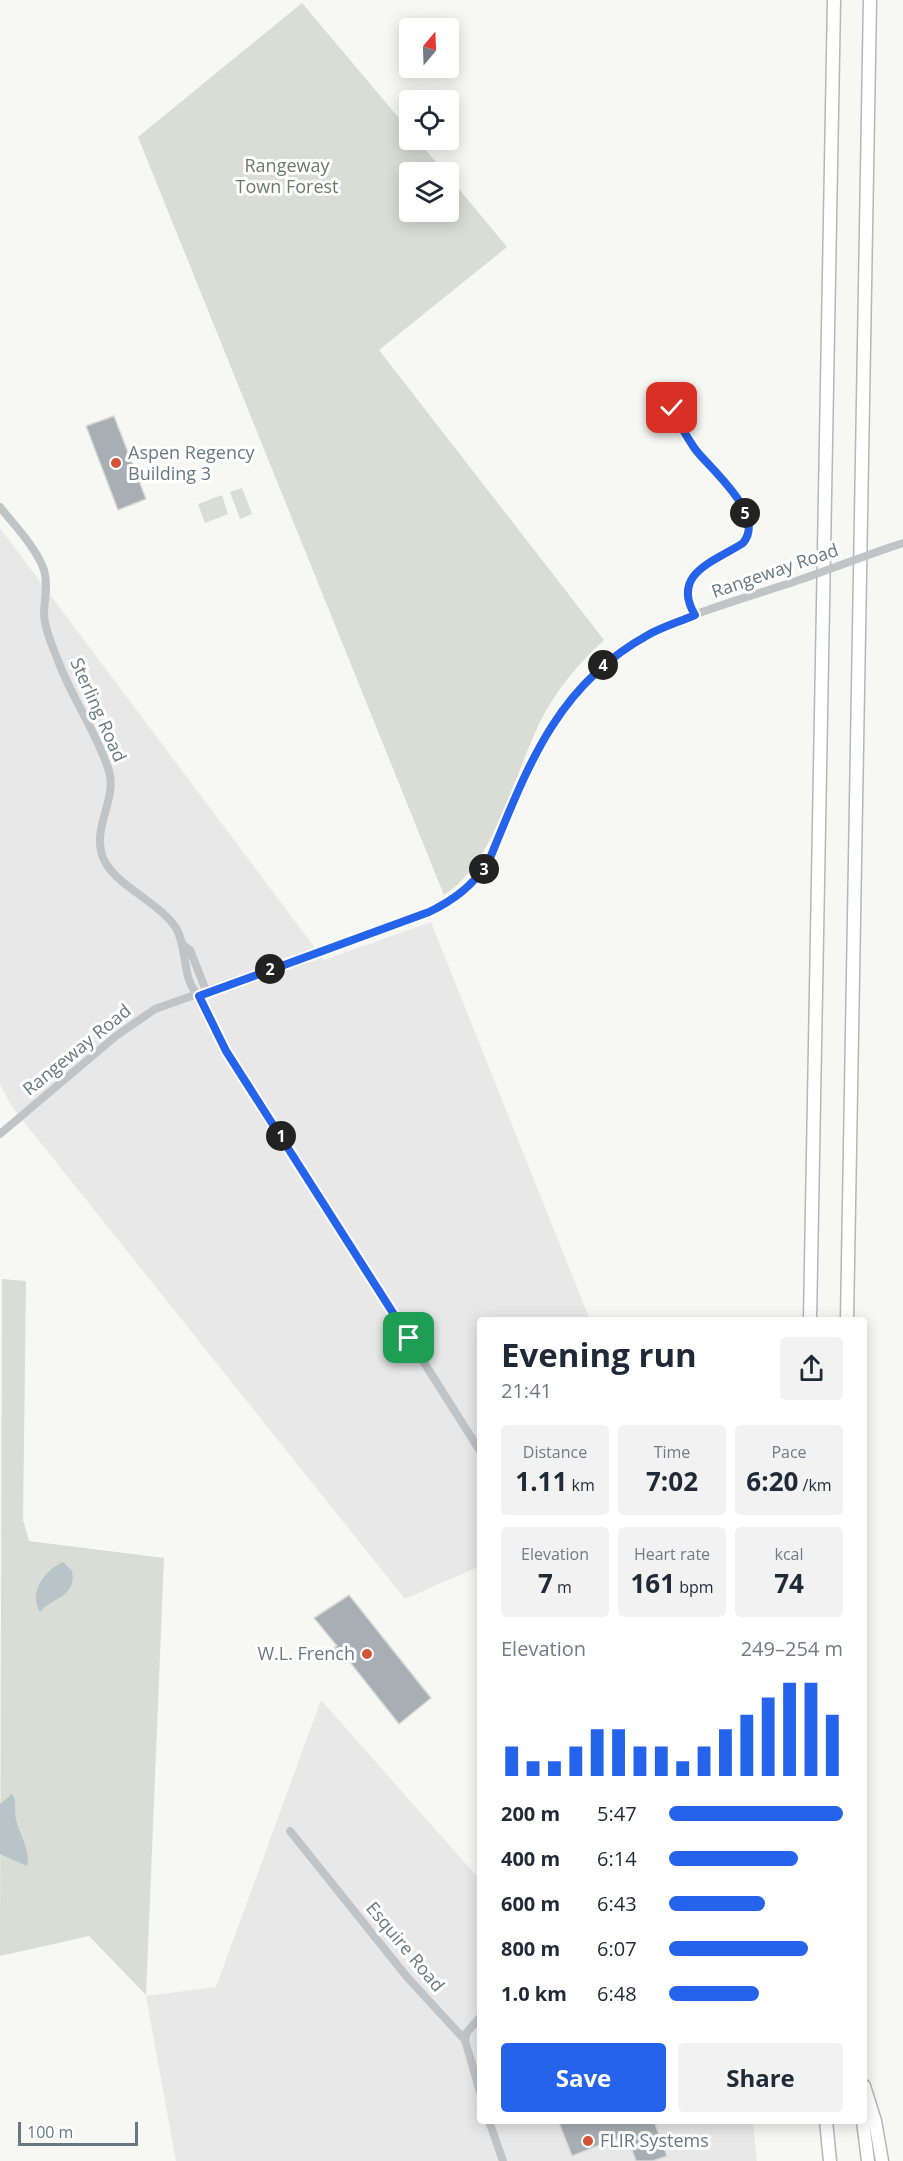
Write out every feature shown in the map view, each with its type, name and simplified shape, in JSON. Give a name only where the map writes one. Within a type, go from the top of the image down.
[{"type":"highway","points":[[810,1317],[834,0]]},
{"type":"highway","points":[[847,1317],[870,0]]},
{"type":"highway","points":[[867,2096],[875,2121],[882,2161]]},
{"type":"highway","points":[[826,2124],[830,2161]]},
{"type":"highway","points":[[863,2124],[868,2161]]},
{"type":"street","points":[[668,395],[675,416],[695,448],[740,501],[748,526],[747,538],[743,543],[706,563],[690,582],[687,597],[695,615]]},
{"type":"street","name":"Sterling Road","points":[[0,507],[43,568],[47,592],[44,611],[50,637],[109,772],[110,794],[98,836],[102,858],[113,872],[163,913],[176,928],[183,945],[193,990],[203,994],[226,1051],[477,1446]]},
{"type":"street","name":"Rangeway Road","points":[[0,1134],[116,1036],[155,1010],[429,912],[461,893],[478,878],[488,863],[536,751],[565,705],[607,662],[649,634],[695,615],[903,543]]},
{"type":"street","name":"Esquire Road","points":[[290,1831],[407,1977],[465,2040],[477,2082]]},
{"type":"street","points":[[465,2040],[467,2032],[477,2020]]},
{"type":"street","points":[[490,2124],[503,2161]]},
{"type":"shaded area","points":[[0,528],[324,960],[431,922],[589,1317],[477,1317],[477,1567],[405,1599],[12,1107],[0,1084]]},
{"type":"shaded area","points":[[63,1562],[72,1571],[71,1586],[63,1596],[40,1612],[36,1597],[40,1582],[50,1570]]},
{"type":"shaded area","points":[[321,1700],[477,1877],[477,2124],[753,2124],[757,2161],[176,2161],[146,1996],[216,1987]]},
{"type":"shaded area","points":[[12,1794],[16,1820],[26,1849],[27,1866],[0,1854],[0,1804]]},
{"type":"green space","name":"Rangeway Town Forest","points":[[302,3],[399,118],[399,150],[426,150],[436,162],[399,162],[399,222],[459,222],[459,189],[507,247],[379,350],[604,640],[585,658],[553,699],[530,743],[501,817],[489,841],[461,881],[444,895],[138,137]]},
{"type":"green space","points":[[242,488],[252,514],[240,519],[230,492]]},
{"type":"green space","points":[[222,495],[228,514],[205,523],[198,504]]},
{"type":"green space","points":[[2,1279],[26,1281],[23,1520],[29,1541],[164,1558],[146,1995],[89,1936],[0,1956]]},
{"type":"building","name":"Aspen Regency Building 3","points":[[114,416],[146,499],[118,510],[86,426]]},
{"type":"building","name":"W.L. French","points":[[349,1595],[431,1698],[399,1724],[349,1661],[346,1663],[334,1648],[337,1646],[314,1618]]},
{"type":"building","name":"FLIR Systems","points":[[559,2124],[655,2124],[667,2156],[653,2161],[636,2161],[631,2147],[615,2139],[572,2156]]},
{"type":"place","name":"Aspen Regency Building 3","points":[[116,463]]},
{"type":"place","name":"W.L. French","points":[[367,1654]]},
{"type":"place","name":"FLIR Systems","points":[[588,2141]]},
{"type":"route","points":[[409,1338],[226,1051],[199,996],[429,912],[461,893],[478,878],[488,863],[536,751],[547,730],[565,705],[607,662],[649,634],[695,615],[687,597],[690,582],[706,563],[743,543],[747,538],[748,526],[740,501],[695,448],[672,408]]}]
